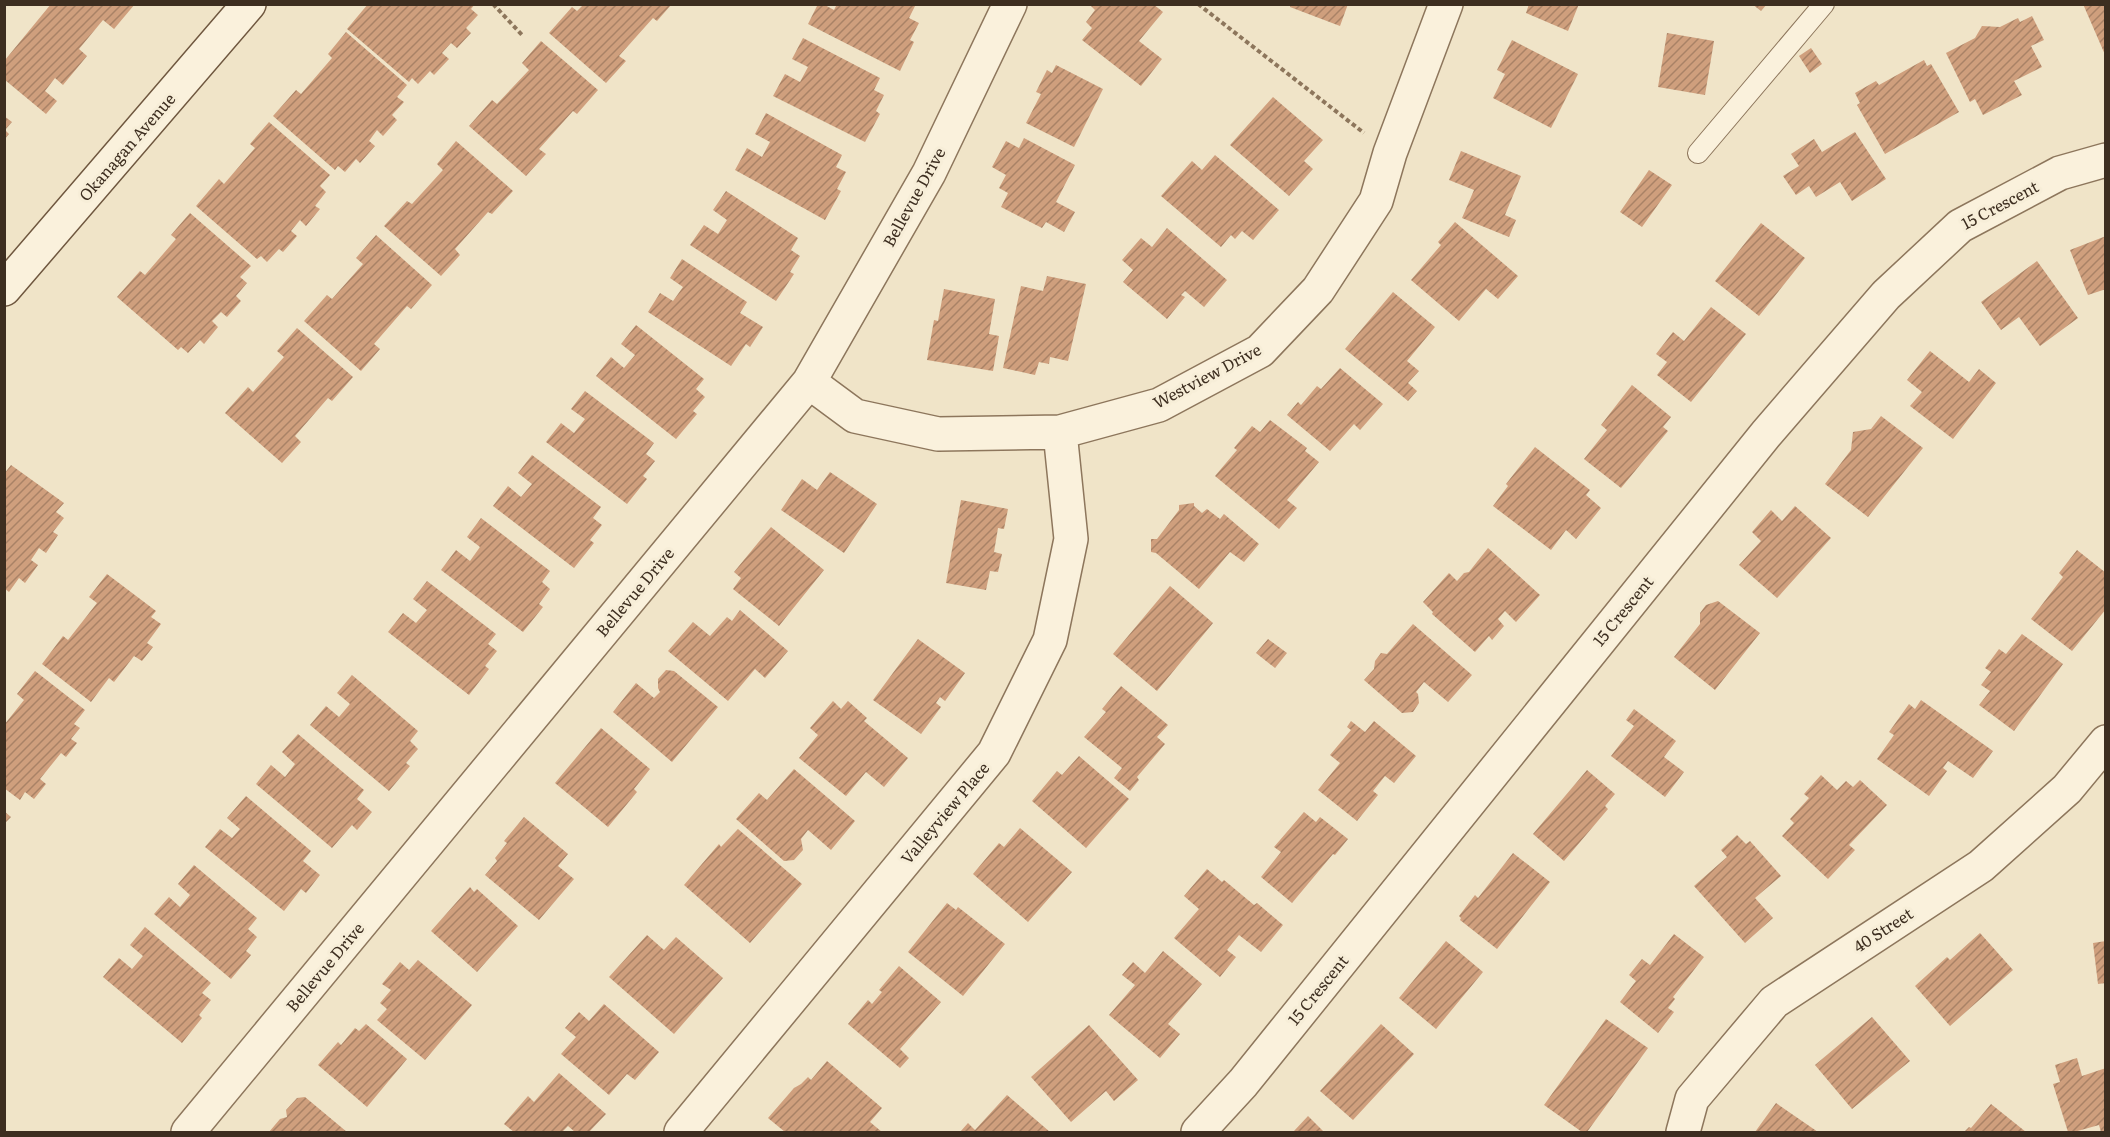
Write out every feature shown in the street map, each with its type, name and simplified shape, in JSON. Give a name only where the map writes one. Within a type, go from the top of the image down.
[{"type":"street","name":"Okanagan Avenue","points":[[4,289],[249,4]]},
{"type":"street","name":"Bellevue Drive","points":[[188,1132],[809,382],[929,173],[1010,4]]},
{"type":"street","name":"Westview Drive","points":[[809,382],[855,416],[938,434],[1060,432],[1159,405],[1260,351],[1318,290],[1376,201],[1390,153],[1446,4]]},
{"type":"street","name":"15 Crescent","points":[[1198,1132],[1243,1083],[1766,434],[1886,295],[1959,226],[2060,173],[2106,160]]},
{"type":"street","name":"Valleyview Place","points":[[681,1132],[994,753],[1050,640],[1071,539],[1060,432]]},
{"type":"street","name":"40 Street","points":[[1683,1132],[1692,1099],[1774,1002],[1981,866],[2067,789],[2106,742]]},
{"type":"lane","points":[[1698,153],[1824,4]]},
{"type":"path","points":[[493,4],[523,36]]},
{"type":"path","points":[[1198,4],[1390,153]]},
{"type":"building","points":[[51,4],[135,4],[114,29],[103,20],[79,49],[87,56],[63,85],[55,78],[45,91],[57,101],[46,114],[5,80],[5,60]]},
{"type":"building","points":[[368,4],[375,6],[377,4],[475,4],[471,9],[478,15],[466,28],[471,33],[457,48],[451,43],[442,53],[449,59],[434,75],[430,71],[418,84],[412,78],[409,82],[347,29]]},
{"type":"building","points":[[818,4],[834,10],[837,4],[915,6],[909,18],[919,23],[910,40],[914,42],[900,71],[808,24]]},
{"type":"building","points":[[1089,4],[1153,4],[1163,12],[1139,41],[1162,59],[1141,86],[1082,40],[1092,28],[1086,22],[1095,10]]},
{"type":"building","points":[[1291,4],[1348,4],[1340,26],[1290,7]]},
{"type":"building","points":[[1529,4],[1579,4],[1568,31],[1526,13]]},
{"type":"building","points":[[1752,4],[1767,4],[1761,11]]},
{"type":"building","points":[[2083,4],[2106,4],[2106,57]]},
{"type":"building","points":[[583,5],[671,5],[657,21],[653,18],[619,56],[626,61],[606,83],[549,33],[572,7],[577,11]]},
{"type":"building","points":[[2032,16],[2044,40],[2031,46],[2042,67],[2014,81],[2022,95],[1983,115],[1975,99],[1970,102],[1946,53],[1975,38],[1982,26],[2000,27],[2018,18],[2020,22]]},
{"type":"building","points":[[346,32],[407,85],[397,97],[404,102],[392,115],[397,120],[383,136],[377,130],[369,141],[375,146],[360,163],[356,159],[345,172],[338,166],[335,170],[273,116],[296,90],[301,94],[332,58],[328,54]]},
{"type":"building","points":[[1667,33],[1714,41],[1705,95],[1658,87]]},
{"type":"building","points":[[803,38],[880,78],[874,90],[884,95],[876,111],[880,114],[865,142],[773,96],[785,74],[800,82],[808,67],[792,59]]},
{"type":"building","points":[[1512,40],[1578,74],[1551,128],[1493,98],[1505,74],[1497,70]]},
{"type":"building","points":[[541,41],[598,90],[577,114],[573,111],[539,149],[546,154],[526,176],[469,126],[492,100],[497,104],[529,70],[522,63]]},
{"type":"building","points":[[1811,48],[1822,64],[1810,73],[1799,56]]},
{"type":"building","points":[[1924,60],[1927,66],[1931,64],[1959,112],[1885,154],[1857,105],[1860,103],[1855,93],[1876,81],[1879,85]]},
{"type":"building","points":[[1056,65],[1103,89],[1074,147],[1026,123],[1041,94],[1036,92],[1047,70],[1052,73]]},
{"type":"building","points":[[1273,97],[1323,140],[1304,161],[1313,169],[1289,196],[1230,145]]},
{"type":"building","points":[[766,113],[842,155],[836,167],[846,172],[837,189],[841,191],[825,220],[735,170],[747,148],[762,157],[770,142],[755,134]]},
{"type":"building","points":[[4,116],[12,122],[5,130],[9,134],[4,140]]},
{"type":"building","points":[[269,122],[330,175],[320,186],[326,192],[315,206],[320,209],[306,226],[300,220],[291,231],[297,236],[283,252],[279,249],[267,262],[261,256],[257,259],[196,206],[219,179],[224,184],[255,148],[250,144]]},
{"type":"building","points":[[1855,132],[1886,179],[1852,201],[1840,182],[1816,197],[1809,186],[1796,195],[1783,176],[1799,166],[1791,154],[1814,139],[1822,152]]},
{"type":"building","points":[[1024,138],[1075,165],[1056,202],[1075,212],[1064,232],[1046,222],[1042,228],[1001,207],[1008,193],[999,188],[1006,175],[992,167],[1006,141],[1019,148]]},
{"type":"building","points":[[456,141],[513,191],[492,214],[488,212],[455,249],[460,255],[441,276],[384,226],[407,201],[412,204],[443,170],[437,164]]},
{"type":"building","points":[[1461,151],[1521,176],[1505,215],[1516,220],[1509,237],[1462,218],[1474,190],[1449,180]]},
{"type":"building","points":[[1215,155],[1279,210],[1253,240],[1242,231],[1235,239],[1231,235],[1221,247],[1161,196],[1192,161],[1202,170]]},
{"type":"building","points":[[1649,170],[1672,185],[1642,227],[1620,212]]},
{"type":"building","points":[[726,191],[798,238],[791,250],[800,256],[790,272],[794,274],[776,301],[690,245],[704,225],[718,234],[727,220],[713,210]]},
{"type":"building","points":[[190,213],[251,266],[240,277],[247,283],[236,296],[241,301],[227,317],[221,312],[212,321],[218,327],[204,344],[200,340],[188,353],[181,347],[178,350],[117,297],[140,271],[145,275],[176,239],[171,235]]},
{"type":"building","points":[[1455,222],[1518,276],[1498,299],[1486,289],[1459,321],[1411,280],[1441,245],[1438,242]]},
{"type":"building","points":[[1761,223],[1805,258],[1759,316],[1715,281]]},
{"type":"building","points":[[1167,228],[1227,280],[1204,307],[1185,291],[1181,295],[1185,297],[1167,319],[1123,282],[1133,270],[1122,260],[1141,238],[1152,247]]},
{"type":"building","points":[[376,235],[432,285],[411,309],[407,306],[374,344],[380,349],[361,371],[304,321],[327,295],[332,299],[363,264],[356,258]]},
{"type":"building","points":[[2106,236],[2106,289],[2088,295],[2070,250]]},
{"type":"building","points":[[682,259],[747,302],[740,313],[763,327],[750,347],[746,344],[731,366],[648,312],[660,293],[673,301],[683,287],[670,278]]},
{"type":"building","points":[[2037,261],[2078,318],[2040,346],[2019,317],[2001,330],[1981,302]]},
{"type":"building","points":[[1047,276],[1086,284],[1068,361],[1050,357],[1049,364],[1039,362],[1035,375],[1003,368],[1021,286],[1043,291]]},
{"type":"building","points":[[944,289],[995,299],[989,334],[999,336],[993,371],[927,360],[934,320],[938,321]]},
{"type":"building","points":[[1393,292],[1435,327],[1407,361],[1419,371],[1408,383],[1417,391],[1408,401],[1345,349]]},
{"type":"building","points":[[1711,307],[1746,334],[1691,402],[1657,375],[1667,362],[1656,354],[1673,332],[1684,341]]},
{"type":"building","points":[[636,325],[704,379],[696,389],[705,397],[693,411],[697,414],[676,439],[596,376],[611,357],[624,368],[635,355],[621,344]]},
{"type":"building","points":[[297,328],[353,377],[332,401],[328,398],[295,436],[301,442],[282,463],[225,413],[248,387],[253,392],[284,357],[277,351]]},
{"type":"building","points":[[1930,351],[1969,382],[1979,369],[1996,383],[1953,439],[1910,406],[1922,392],[1907,380]]},
{"type":"building","points":[[1340,368],[1383,404],[1360,430],[1354,424],[1330,451],[1287,415],[1298,402],[1301,405],[1317,386],[1321,389]]},
{"type":"building","points":[[1632,385],[1671,417],[1663,427],[1668,431],[1621,488],[1584,459],[1607,430],[1601,425]]},
{"type":"building","points":[[585,391],[654,443],[646,454],[655,461],[643,476],[647,479],[627,504],[546,442],[561,423],[574,433],[585,419],[571,409]]},
{"type":"building","points":[[1881,416],[1923,448],[1868,517],[1825,484],[1851,450],[1853,432],[1871,429]]},
{"type":"building","points":[[1270,420],[1307,448],[1305,451],[1319,462],[1287,500],[1297,508],[1279,529],[1215,476],[1237,450],[1234,448],[1252,426],[1260,432]]},
{"type":"building","points":[[1535,447],[1590,490],[1586,495],[1601,508],[1576,539],[1566,530],[1551,550],[1493,506],[1508,486],[1506,484]]},
{"type":"building","points":[[532,455],[601,507],[593,518],[602,525],[590,540],[594,543],[574,568],[493,506],[508,486],[521,497],[532,484],[518,473]]},
{"type":"building","points":[[11,465],[64,503],[56,512],[64,518],[53,532],[58,535],[46,553],[39,548],[31,560],[38,565],[25,583],[19,578],[9,592],[4,588],[4,474]]},
{"type":"building","points":[[830,472],[877,504],[844,553],[781,510],[802,479],[817,490]]},
{"type":"building","points":[[961,500],[1008,509],[1004,529],[998,528],[994,552],[1002,554],[998,572],[990,571],[986,590],[946,583]]},
{"type":"building","points":[[1194,503],[1194,506],[1202,513],[1207,509],[1220,519],[1224,514],[1259,544],[1244,562],[1230,552],[1199,589],[1156,553],[1151,552],[1151,539],[1157,539],[1179,510],[1179,505]]},
{"type":"building","points":[[1795,506],[1831,538],[1777,598],[1739,565],[1761,541],[1752,532],[1771,510],[1782,521]]},
{"type":"building","points":[[481,518],[550,571],[542,582],[550,589],[539,604],[543,607],[523,632],[441,570],[456,550],[470,561],[480,547],[467,537]]},
{"type":"building","points":[[771,527],[824,570],[779,626],[733,589],[741,578],[734,572]]},
{"type":"building","points":[[1488,548],[1540,595],[1516,622],[1505,611],[1498,619],[1504,626],[1492,640],[1489,636],[1475,652],[1432,614],[1433,612],[1423,602],[1449,573],[1457,581],[1464,573],[1469,572]]},
{"type":"building","points":[[2077,550],[2106,573],[2106,609],[2072,651],[2031,619],[2063,577],[2059,573]]},
{"type":"building","points":[[107,574],[156,611],[151,617],[161,624],[147,643],[153,647],[142,661],[134,656],[114,682],[109,678],[91,702],[42,664],[63,636],[68,640],[97,603],[89,597]]},
{"type":"building","points":[[427,581],[496,634],[488,644],[497,651],[485,666],[489,669],[469,695],[388,632],[403,613],[416,623],[427,610],[413,599]]},
{"type":"building","points":[[1170,586],[1213,623],[1157,691],[1113,654]]},
{"type":"building","points":[[1718,601],[1760,633],[1715,690],[1674,657],[1700,624],[1700,613],[1706,605]]},
{"type":"building","points":[[740,610],[788,651],[765,678],[755,669],[728,701],[668,651],[693,622],[710,636],[727,617],[732,621]]},
{"type":"building","points":[[1413,624],[1472,675],[1448,702],[1424,682],[1416,692],[1419,703],[1413,712],[1402,713],[1364,680],[1374,669],[1375,661],[1381,653],[1387,654]]},
{"type":"building","points":[[2022,634],[2063,664],[2014,731],[1979,705],[1990,691],[1981,685],[1991,672],[1985,668],[1999,649],[2006,654]]},
{"type":"building","points":[[918,639],[965,673],[945,701],[940,697],[936,703],[941,707],[921,734],[873,700]]},
{"type":"building","points":[[1268,639],[1287,653],[1275,668],[1256,653]]},
{"type":"building","points":[[666,670],[674,671],[718,707],[672,762],[613,712],[636,683],[654,698],[660,692],[658,679]]},
{"type":"building","points":[[35,671],[85,710],[74,724],[80,728],[71,739],[77,743],[66,757],[61,753],[40,779],[46,784],[34,799],[25,792],[20,800],[4,788],[4,725],[24,700],[17,694]]},
{"type":"building","points":[[352,675],[418,731],[410,741],[418,749],[406,763],[410,766],[389,791],[310,725],[326,706],[339,717],[350,704],[337,693]]},
{"type":"building","points":[[1121,686],[1168,725],[1157,737],[1165,744],[1137,777],[1139,780],[1130,791],[1114,778],[1122,768],[1084,737],[1106,712],[1102,709]]},
{"type":"building","points":[[1921,700],[1993,751],[1973,778],[1948,761],[1943,768],[1947,771],[1929,796],[1877,759],[1894,735],[1889,732],[1909,704],[1915,709]]},
{"type":"building","points":[[833,701],[841,709],[848,701],[867,718],[864,721],[908,758],[884,787],[866,772],[846,796],[799,758],[818,735],[810,728]]},
{"type":"building","points":[[1634,709],[1676,741],[1664,757],[1684,772],[1665,797],[1611,756],[1634,726],[1626,720]]},
{"type":"building","points":[[1351,721],[1365,732],[1374,721],[1416,756],[1394,783],[1385,776],[1373,791],[1378,795],[1357,821],[1318,790],[1340,763],[1330,755],[1351,730],[1347,727]]},
{"type":"building","points":[[601,728],[650,769],[634,789],[637,792],[608,827],[555,783]]},
{"type":"building","points":[[298,734],[364,790],[357,799],[372,812],[357,830],[352,825],[332,848],[256,784],[271,765],[285,777],[295,764],[282,752]]},
{"type":"building","points":[[1079,756],[1129,799],[1086,848],[1032,801],[1057,771],[1062,775]]},
{"type":"building","points":[[794,769],[855,821],[831,850],[808,830],[801,839],[803,850],[794,860],[784,861],[736,819],[759,793],[767,800]]},
{"type":"building","points":[[1587,770],[1615,794],[1605,806],[1608,809],[1564,861],[1533,834]]},
{"type":"building","points":[[1821,775],[1837,790],[1846,781],[1853,787],[1860,780],[1887,805],[1849,845],[1855,850],[1828,879],[1782,836],[1794,823],[1790,819],[1809,798],[1804,794]]},
{"type":"building","points":[[246,796],[311,851],[303,861],[320,875],[306,893],[301,889],[284,911],[205,847],[220,829],[232,838],[240,829],[227,818]]},
{"type":"building","points":[[4,811],[11,817],[4,824]]},
{"type":"building","points":[[1304,812],[1316,822],[1320,817],[1348,839],[1292,903],[1261,877],[1281,852],[1274,847]]},
{"type":"building","points":[[524,817],[568,854],[558,866],[574,879],[539,920],[485,875],[497,861],[495,858],[507,843],[504,841]]},
{"type":"building","points":[[1020,828],[1072,872],[1028,922],[973,874],[999,843],[1004,847]]},
{"type":"building","points":[[738,829],[802,884],[750,943],[684,885],[719,844],[721,847]]},
{"type":"building","points":[[1737,835],[1746,844],[1750,841],[1781,876],[1755,898],[1773,918],[1745,943],[1694,886],[1727,857],[1721,850]]},
{"type":"building","points":[[1513,853],[1550,882],[1497,949],[1460,920],[1459,916],[1475,895],[1478,898]]},
{"type":"building","points":[[194,865],[257,918],[248,929],[257,937],[246,951],[251,955],[231,979],[154,914],[169,897],[180,907],[190,895],[178,884]]},
{"type":"building","points":[[1207,869],[1254,905],[1257,903],[1283,925],[1261,952],[1239,935],[1227,950],[1236,957],[1220,977],[1174,938],[1199,909],[1184,896]]},
{"type":"building","points":[[470,887],[474,892],[477,889],[518,926],[477,972],[431,931]]},
{"type":"building","points":[[947,903],[956,910],[958,907],[1005,944],[963,996],[908,952]]},
{"type":"building","points":[[145,927],[211,983],[202,993],[211,1000],[199,1015],[202,1018],[182,1043],[103,977],[119,958],[132,969],[143,956],[130,945]]},
{"type":"building","points":[[1980,933],[2013,970],[1950,1026],[1915,986],[1947,957],[1950,960]]},
{"type":"building","points":[[1674,934],[1704,957],[1673,997],[1675,999],[1668,1008],[1674,1012],[1658,1033],[1620,1002],[1636,981],[1629,975],[1642,959],[1650,965]]},
{"type":"building","points":[[647,935],[664,950],[676,937],[723,978],[674,1034],[609,977]]},
{"type":"building","points":[[1446,941],[1483,972],[1436,1029],[1399,998]]},
{"type":"building","points":[[2106,941],[2106,983],[2098,984],[2093,943]]},
{"type":"building","points":[[1163,951],[1202,984],[1168,1024],[1180,1034],[1160,1058],[1109,1015],[1135,985],[1122,975],[1133,962],[1145,973]]},
{"type":"building","points":[[418,960],[472,1005],[425,1060],[377,1020],[387,1009],[380,1003],[391,990],[382,984],[400,962],[409,970]]},
{"type":"building","points":[[899,966],[941,1002],[900,1049],[909,1058],[900,1068],[848,1024],[868,1000],[872,1004],[882,992],[879,990]]},
{"type":"building","points":[[604,1004],[659,1052],[635,1080],[627,1074],[609,1095],[561,1054],[576,1037],[565,1028],[579,1012],[589,1021]]},
{"type":"building","points":[[1872,1017],[1910,1061],[1852,1109],[1815,1065]]},
{"type":"building","points":[[1606,1019],[1648,1048],[1587,1132],[1582,1132],[1544,1105]]},
{"type":"building","points":[[366,1024],[407,1059],[367,1107],[318,1065],[338,1042],[341,1045],[355,1028],[359,1031]]},
{"type":"building","points":[[1381,1024],[1414,1054],[1353,1120],[1320,1091]]},
{"type":"building","points":[[1089,1025],[1138,1080],[1114,1101],[1106,1091],[1071,1122],[1031,1077]]},
{"type":"building","points":[[2077,1058],[2082,1076],[2106,1068],[2106,1132],[2101,1132],[2099,1125],[2068,1132],[2053,1084],[2060,1082],[2055,1065]]},
{"type":"building","points":[[827,1061],[882,1108],[870,1122],[882,1132],[785,1132],[768,1118],[794,1088],[808,1077],[811,1080]]},
{"type":"building","points":[[559,1073],[606,1114],[589,1132],[575,1132],[568,1126],[562,1132],[514,1132],[504,1124],[528,1096],[534,1102]]},
{"type":"building","points":[[1007,1095],[1050,1132],[960,1132],[968,1123],[975,1130]]},
{"type":"building","points":[[305,1097],[347,1132],[269,1132],[280,1119],[287,1117],[286,1110],[297,1098]]},
{"type":"building","points":[[1776,1103],[1818,1132],[1755,1132]]},
{"type":"building","points":[[1991,1104],[2026,1132],[1964,1132],[1969,1127],[1971,1128]]},
{"type":"building","points":[[1308,1116],[1324,1132],[1294,1131]]}]
